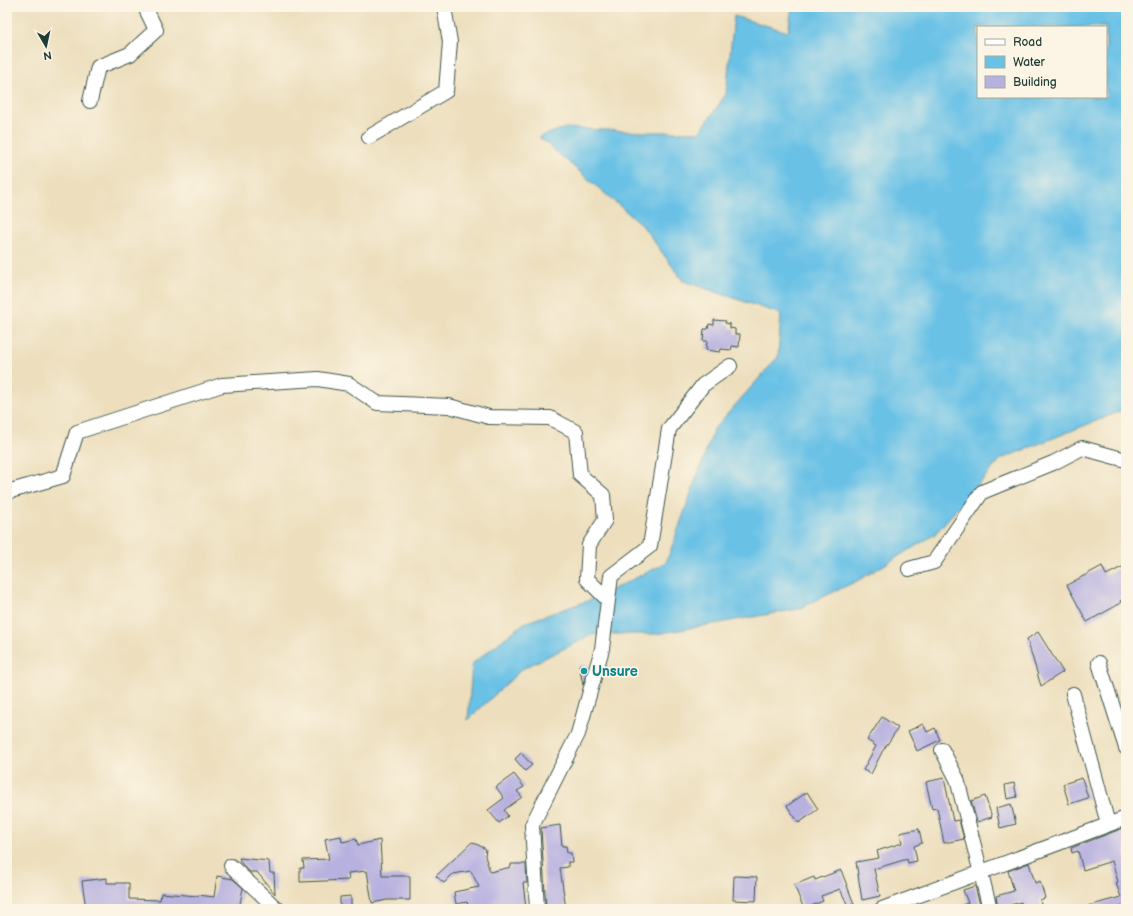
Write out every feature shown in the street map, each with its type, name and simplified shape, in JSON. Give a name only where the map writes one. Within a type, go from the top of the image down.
[{"type":"street","points":[[90,101],[98,67],[130,54],[156,30],[145,7]]},
{"type":"street","points":[[369,137],[446,91],[450,42],[444,7]]},
{"type":"street","points":[[537,909],[532,825],[578,734],[602,649],[611,576],[650,546],[669,429],[703,385],[730,366]]},
{"type":"street","points":[[7,492],[63,476],[77,432],[222,385],[318,379],[349,384],[377,403],[449,406],[489,418],[550,418],[576,432],[580,475],[603,495],[605,520],[589,545],[587,579],[608,600]]},
{"type":"street","points":[[909,569],[934,562],[982,492],[1053,463],[1082,448],[1126,460]]},
{"type":"street","points":[[1100,663],[1126,748]]},
{"type":"street","points":[[1073,694],[1108,824]]},
{"type":"street","points":[[942,750],[957,779],[990,909]]},
{"type":"street","points":[[882,909],[1126,818]]},
{"type":"street","points":[[231,866],[277,909]]},
{"type":"water","points":[[792,7],[1008,7],[1021,11],[1023,7],[1126,7],[1126,409],[1001,459],[934,535],[859,580],[798,609],[657,634],[594,634],[522,669],[468,720],[472,664],[524,623],[593,599],[666,563],[714,429],[778,357],[781,314],[683,281],[642,225],[539,137],[565,128],[644,132],[700,132],[726,94],[734,16],[788,32]]},
{"type":"building","points":[[714,320],[726,321],[725,323],[730,324],[730,328],[735,329],[735,334],[740,334],[739,347],[732,346],[731,350],[721,349],[720,352],[706,350],[707,341],[703,341],[704,329],[708,329],[709,324],[714,325]]},
{"type":"building","points":[[1126,565],[1126,597],[1120,601],[1121,603],[1087,622],[1067,585],[1102,566],[1106,575]]},
{"type":"building","points":[[1038,632],[1063,672],[1041,686],[1027,639]]},
{"type":"building","name":"Unsure","points":[[579,665],[588,666],[583,685]]},
{"type":"building","points":[[882,717],[898,728],[882,752],[871,774],[863,770],[876,746],[867,740]]},
{"type":"building","points":[[923,724],[927,732],[935,728],[940,740],[917,751],[908,731]]},
{"type":"building","points":[[521,753],[532,765],[525,771],[515,759]]},
{"type":"building","points":[[514,774],[524,787],[517,791],[522,797],[504,810],[508,816],[499,823],[488,810],[504,798],[496,787]]},
{"type":"building","points":[[944,778],[953,821],[959,820],[964,839],[944,843],[937,808],[932,809],[926,782]]},
{"type":"building","points":[[1082,778],[1088,798],[1069,804],[1063,784]]},
{"type":"building","points":[[1014,783],[1017,797],[1007,799],[1005,785]]},
{"type":"building","points":[[807,792],[818,809],[799,823],[787,806]]},
{"type":"building","points":[[985,796],[992,817],[977,822],[971,801]]},
{"type":"building","points":[[1011,804],[1016,824],[1000,828],[996,808]]},
{"type":"building","points":[[560,825],[562,846],[566,846],[567,853],[571,853],[572,862],[568,862],[568,867],[560,868],[566,909],[546,909],[541,828]]},
{"type":"building","points":[[1126,827],[1126,908],[1123,906],[1115,909],[1088,909],[1088,906],[1121,897],[1116,883],[1118,882],[1112,861],[1083,870],[1078,851],[1072,853],[1071,848]]},
{"type":"building","points":[[919,829],[922,843],[914,846],[917,861],[908,863],[907,859],[874,869],[880,896],[862,900],[856,862],[879,858],[877,851],[902,843],[900,833]]},
{"type":"building","points":[[341,836],[342,842],[356,839],[358,845],[380,840],[382,876],[410,876],[410,900],[387,900],[372,903],[367,871],[348,873],[349,880],[300,882],[300,868],[304,868],[303,860],[329,859],[325,839]]},
{"type":"building","points":[[472,842],[486,849],[485,856],[490,872],[511,867],[511,864],[526,864],[527,883],[523,883],[526,908],[485,909],[485,905],[469,908],[467,902],[456,904],[454,892],[479,887],[471,871],[453,874],[444,883],[436,876]]},
{"type":"building","points":[[239,858],[269,861],[270,873],[274,873],[275,894],[257,872],[250,872],[241,863]]},
{"type":"building","points":[[1029,863],[1035,883],[1040,881],[1045,898],[1040,900],[1042,909],[1023,909],[1021,902],[1003,907],[1004,909],[998,909],[996,896],[1014,891],[1008,871]]},
{"type":"building","points":[[841,870],[854,904],[848,906],[840,889],[821,896],[823,901],[804,909],[794,885],[814,877],[815,880]]},
{"type":"building","points":[[217,876],[233,879],[243,888],[239,909],[86,909],[82,881],[107,878],[107,883],[129,883],[129,899],[160,900],[161,893],[214,897]]},
{"type":"building","points":[[734,876],[757,877],[756,901],[733,900]]},
{"type":"building","points":[[975,886],[981,909],[959,909],[959,906],[968,903],[963,890]]},
{"type":"building","points":[[351,896],[351,909],[340,909],[340,897]]},
{"type":"place","name":"Unsure","points":[[584,671]]}]
